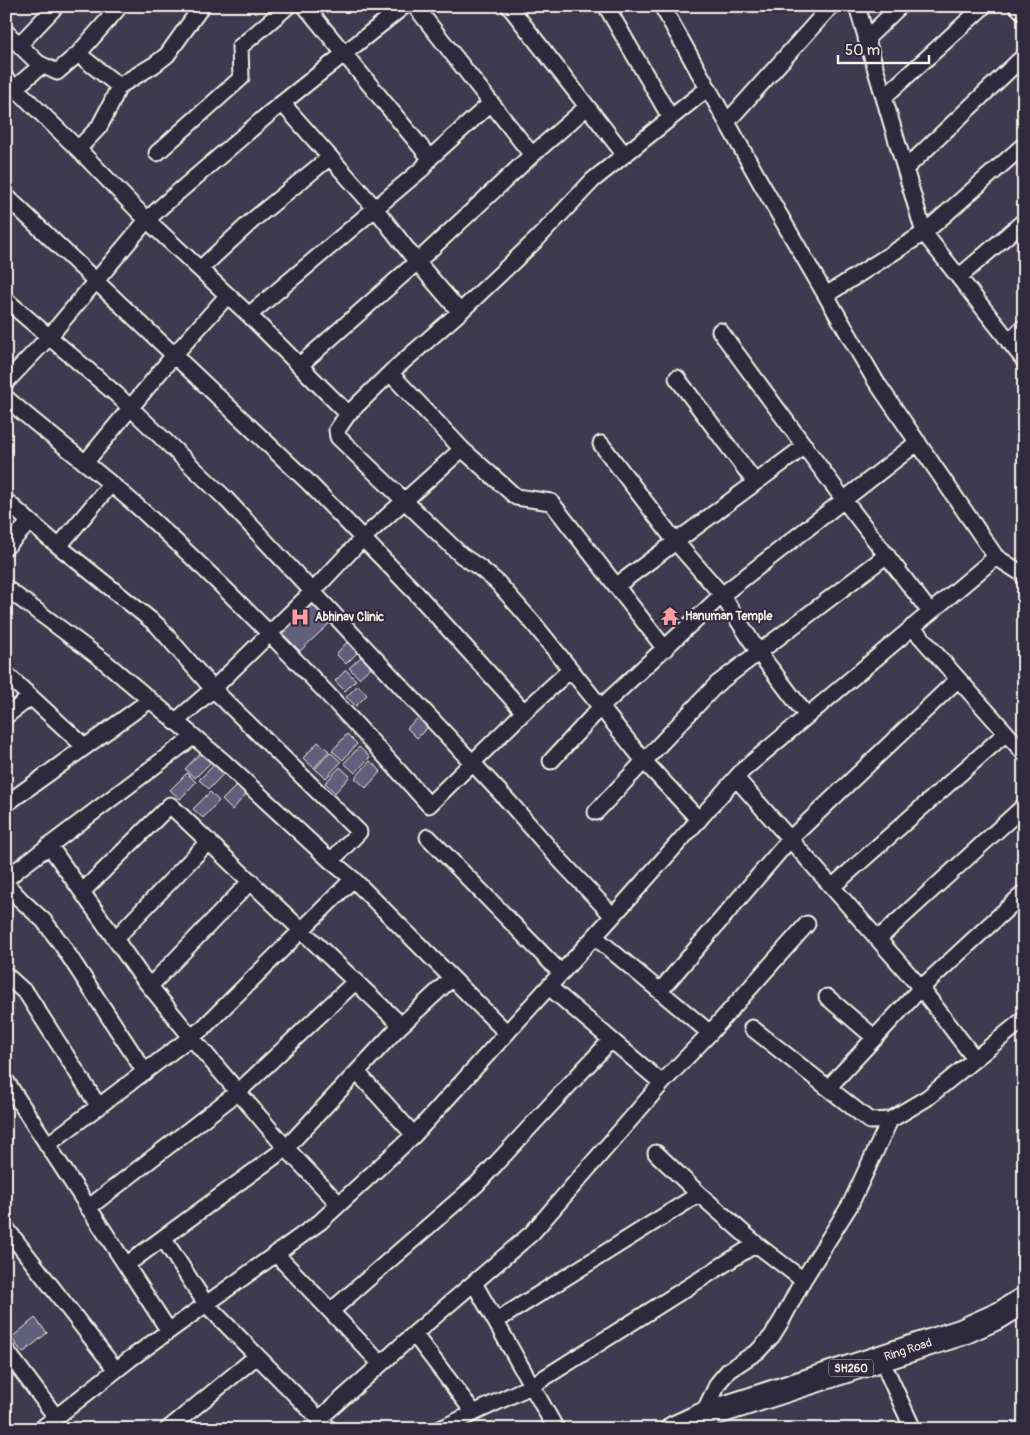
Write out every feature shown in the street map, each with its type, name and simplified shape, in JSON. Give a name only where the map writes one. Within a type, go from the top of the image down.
[{"type":"highway","name":"Ring Road","points":[[709,1422],[962,1332],[1000,1315],[1024,1300]]},
{"type":"highway","name":"Ring Road","points":[[674,1429],[794,1402],[888,1374],[957,1351],[1024,1320]]},
{"type":"street","points":[[20,44],[56,6]]},
{"type":"street","points":[[6,32],[42,65],[57,72],[78,54],[120,6]]},
{"type":"street","points":[[78,149],[99,127],[112,104],[119,86],[154,66],[167,55],[202,6]]},
{"type":"street","points":[[157,153],[241,78],[240,47],[288,6]]},
{"type":"street","points":[[305,6],[430,158]]},
{"type":"street","points":[[6,382],[49,337],[147,220],[282,103],[404,6]]},
{"type":"street","points":[[415,6],[532,154]]},
{"type":"street","points":[[509,6],[624,154]]},
{"type":"street","points":[[606,6],[670,117]]},
{"type":"street","points":[[662,6],[875,380],[996,557],[1024,575]]},
{"type":"street","points":[[727,122],[832,6]]},
{"type":"street","points":[[857,6],[924,233],[1024,360]]},
{"type":"street","points":[[866,39],[900,6]]},
{"type":"street","points":[[884,97],[984,6]]},
{"type":"street","points":[[1017,6],[1024,13]]},
{"type":"street","points":[[78,54],[119,86]]},
{"type":"street","points":[[905,169],[1024,56]]},
{"type":"street","points":[[42,65],[11,83],[147,220],[249,315],[348,414]]},
{"type":"street","points":[[699,820],[644,761],[534,624],[497,582],[461,555],[338,437],[337,430],[348,414],[390,373],[460,312],[537,239],[593,180],[708,88]]},
{"type":"street","points":[[282,103],[375,208],[417,262],[460,312]]},
{"type":"street","points":[[249,315],[423,168],[430,158],[491,103]]},
{"type":"street","points":[[300,366],[586,107]]},
{"type":"street","points":[[826,294],[924,233],[1024,145]]},
{"type":"street","points":[[200,269],[254,218],[330,157]]},
{"type":"street","points":[[6,196],[307,481],[416,593],[524,712]]},
{"type":"street","points":[[958,277],[1024,221]]},
{"type":"street","points":[[85,463],[174,354],[228,295]]},
{"type":"street","points":[[6,300],[130,407],[226,499],[613,916]]},
{"type":"street","points":[[1009,342],[1024,328]]},
{"type":"street","points":[[720,330],[844,500],[930,612]]},
{"type":"street","points":[[390,373],[462,449],[516,498],[551,502],[664,649]]},
{"type":"street","points":[[677,378],[755,482]]},
{"type":"street","points":[[6,398],[148,515],[216,579],[319,685],[429,805],[570,670]]},
{"type":"street","points":[[550,762],[600,708],[722,595],[918,442]]},
{"type":"street","points":[[601,444],[675,541],[722,595],[759,653],[807,716]]},
{"type":"street","points":[[616,586],[805,446]]},
{"type":"street","points":[[176,722],[213,689],[313,591],[363,538],[462,449]]},
{"type":"street","points":[[59,546],[111,484]]},
{"type":"street","points":[[6,501],[157,625],[213,689],[359,832],[331,861]]},
{"type":"street","points":[[6,547],[30,522]]},
{"type":"street","points":[[596,812],[717,684],[887,555]]},
{"type":"street","points":[[41,1429],[169,1330],[320,1222],[414,1135],[595,937],[743,770],[996,557]]},
{"type":"street","points":[[6,588],[104,661],[224,762],[331,861],[353,878],[507,1033]]},
{"type":"street","points":[[912,627],[1024,753]]},
{"type":"street","points":[[6,674],[85,747]]},
{"type":"street","points":[[660,991],[790,840],[958,679]]},
{"type":"street","points":[[6,716],[31,697]]},
{"type":"street","points":[[6,804],[150,700]]},
{"type":"street","points":[[832,887],[1006,733]]},
{"type":"street","points":[[6,880],[193,737]]},
{"type":"street","points":[[736,778],[921,988],[975,1059]]},
{"type":"street","points":[[82,892],[170,805],[252,881],[401,1025]]},
{"type":"street","points":[[878,939],[1024,806]]},
{"type":"street","points":[[428,837],[561,972]]},
{"type":"street","points":[[115,938],[209,841]]},
{"type":"street","points":[[49,846],[150,986],[191,1037],[286,1148],[339,1204]]},
{"type":"street","points":[[47,1145],[203,1028],[353,878]]},
{"type":"street","points":[[150,986],[252,881]]},
{"type":"street","points":[[6,884],[44,921],[62,945],[144,1072]]},
{"type":"street","points":[[828,1088],[921,988],[1024,893]]},
{"type":"street","points":[[163,1238],[206,1304],[324,1424],[414,1334],[532,1234],[662,1083],[710,1033],[807,924]]},
{"type":"street","points":[[595,937],[710,1033]]},
{"type":"street","points":[[6,975],[27,994],[99,1107]]},
{"type":"street","points":[[126,1265],[286,1148],[401,1025],[452,978]]},
{"type":"street","points":[[88,1208],[238,1092],[356,981]]},
{"type":"street","points":[[549,987],[662,1083]]},
{"type":"street","points":[[827,997],[874,1038]]},
{"type":"street","points":[[752,1028],[870,1121],[890,1120],[927,1098],[1024,1019]]},
{"type":"street","points":[[331,1311],[477,1184],[611,1040]]},
{"type":"street","points":[[357,1072],[414,1135]]},
{"type":"street","points":[[6,1081],[169,1330]]},
{"type":"street","points":[[709,1422],[718,1383],[729,1370],[758,1351],[772,1336],[784,1318],[803,1280],[850,1204],[890,1120]]},
{"type":"street","points":[[656,1153],[756,1244],[803,1280]]},
{"type":"street","points":[[496,1321],[699,1194]]},
{"type":"street","points":[[6,1228],[116,1370]]},
{"type":"street","points":[[440,1429],[533,1386],[756,1244]]},
{"type":"street","points":[[276,1254],[382,1364]]},
{"type":"street","points":[[474,1283],[556,1429]]},
{"type":"street","points":[[414,1334],[474,1413]]},
{"type":"street","points":[[6,1350],[56,1417]]},
{"type":"street","points":[[168,1429],[257,1356]]},
{"type":"street","points":[[888,1374],[913,1429]]},
{"type":"building","points":[[310,600],[331,622],[300,651],[279,630]]},
{"type":"building","points":[[347,642],[357,653],[346,664],[336,654]]},
{"type":"building","points":[[361,657],[371,667],[359,678],[349,668]]},
{"type":"building","points":[[346,670],[356,680],[345,691],[335,681]]},
{"type":"building","points":[[358,685],[367,695],[356,706],[346,697]]},
{"type":"building","points":[[419,717],[428,727],[417,738],[407,728]]},
{"type":"building","points":[[347,734],[357,744],[343,760],[332,751]]},
{"type":"building","points":[[318,742],[329,751],[314,768],[303,758]]},
{"type":"building","points":[[359,747],[370,757],[355,773],[344,763]]},
{"type":"building","points":[[202,751],[212,761],[195,778],[185,769]]},
{"type":"building","points":[[330,752],[341,762],[326,778],[315,769]]},
{"type":"building","points":[[370,761],[381,771],[366,788],[355,778]]},
{"type":"building","points":[[216,763],[225,772],[209,789],[199,780]]},
{"type":"building","points":[[340,767],[350,776],[335,793],[325,783]]},
{"type":"building","points":[[187,773],[196,782],[180,799],[170,790]]},
{"type":"building","points":[[239,783],[248,792],[232,810],[222,800]]},
{"type":"building","points":[[210,792],[219,801],[203,818],[193,809]]},
{"type":"building","points":[[6,1284],[13,1293],[6,1299]]},
{"type":"building","points":[[35,1318],[47,1333],[23,1353],[11,1338]]},
{"type":"building","points":[[6,1362],[16,1374],[6,1382]]},
{"type":"place","name":"Hanuman Temple","points":[[670,616]]},
{"type":"place","name":"Abhinav Clinic","points":[[300,617]]}]
